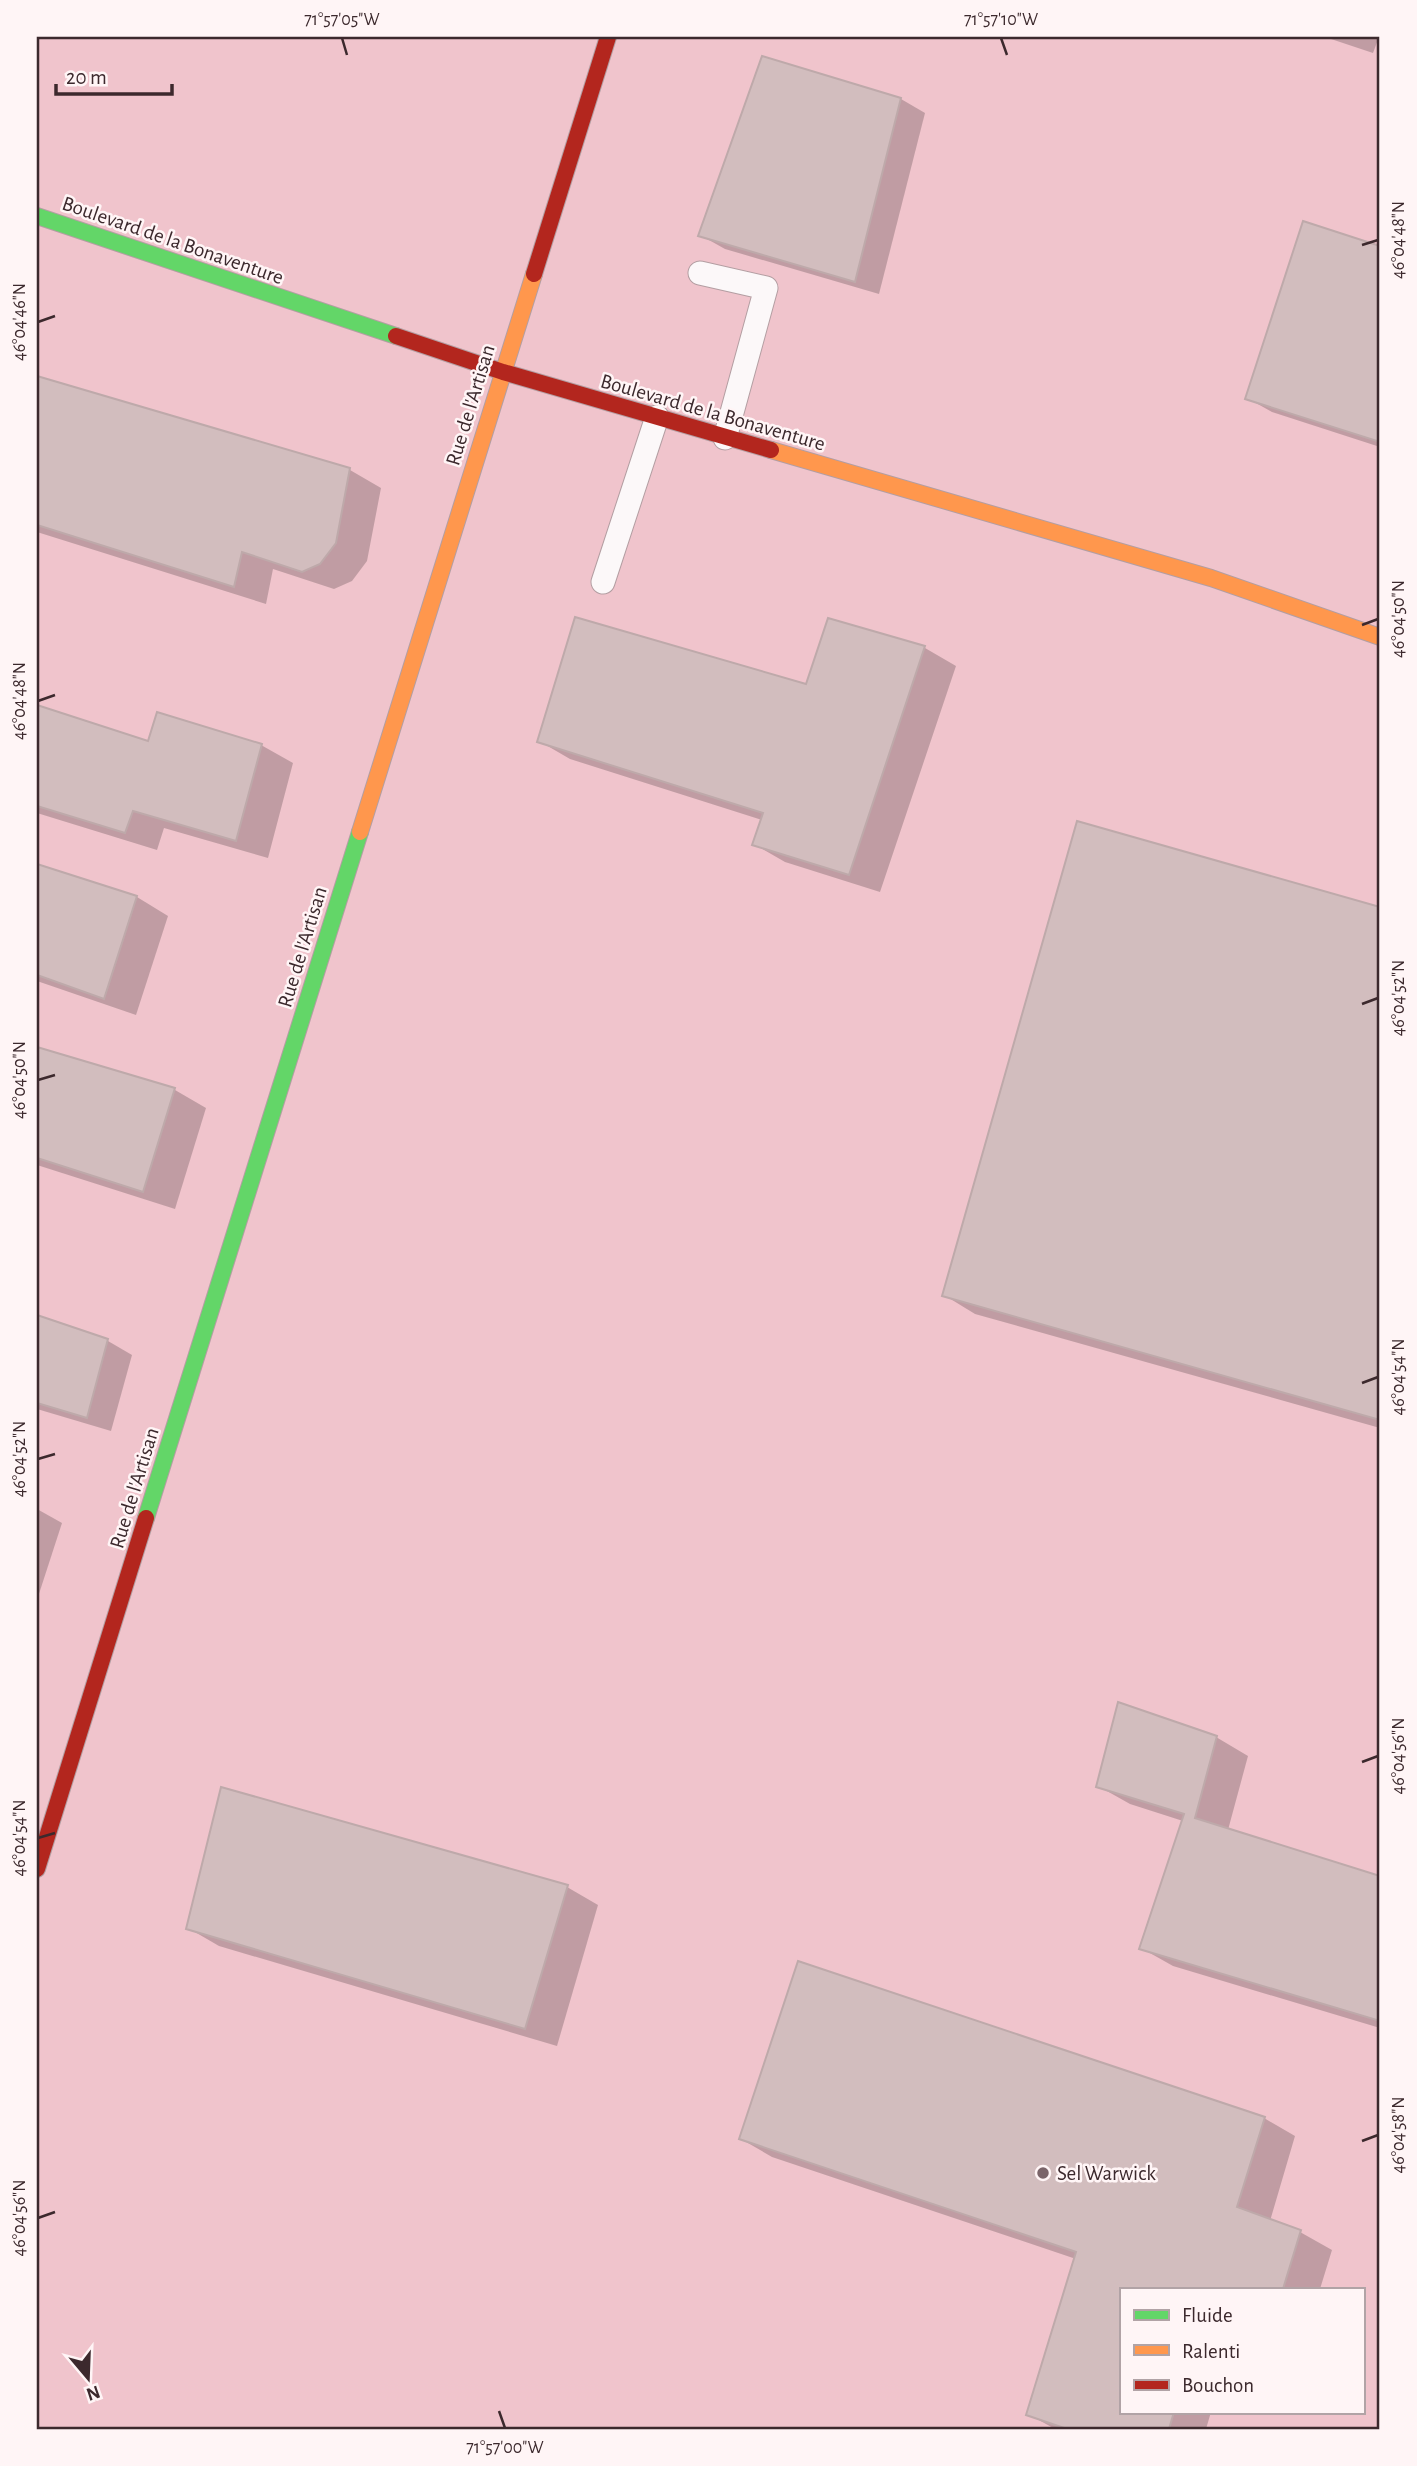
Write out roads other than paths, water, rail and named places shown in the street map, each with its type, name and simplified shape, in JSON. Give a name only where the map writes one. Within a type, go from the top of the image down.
[{"type":"street","name":"Rue de l'Artisan","points":[[37,1869],[608,37]]},
{"type":"street","name":"Boulevard de la Bonaventure","points":[[37,216],[503,372],[1211,579],[1380,637]]},
{"type":"lane","points":[[700,273],[766,288],[725,438]]},
{"type":"lane","points":[[603,582],[657,417]]},
{"type":"place","name":"Sel Warwick","points":[[1043,2173]]}]
